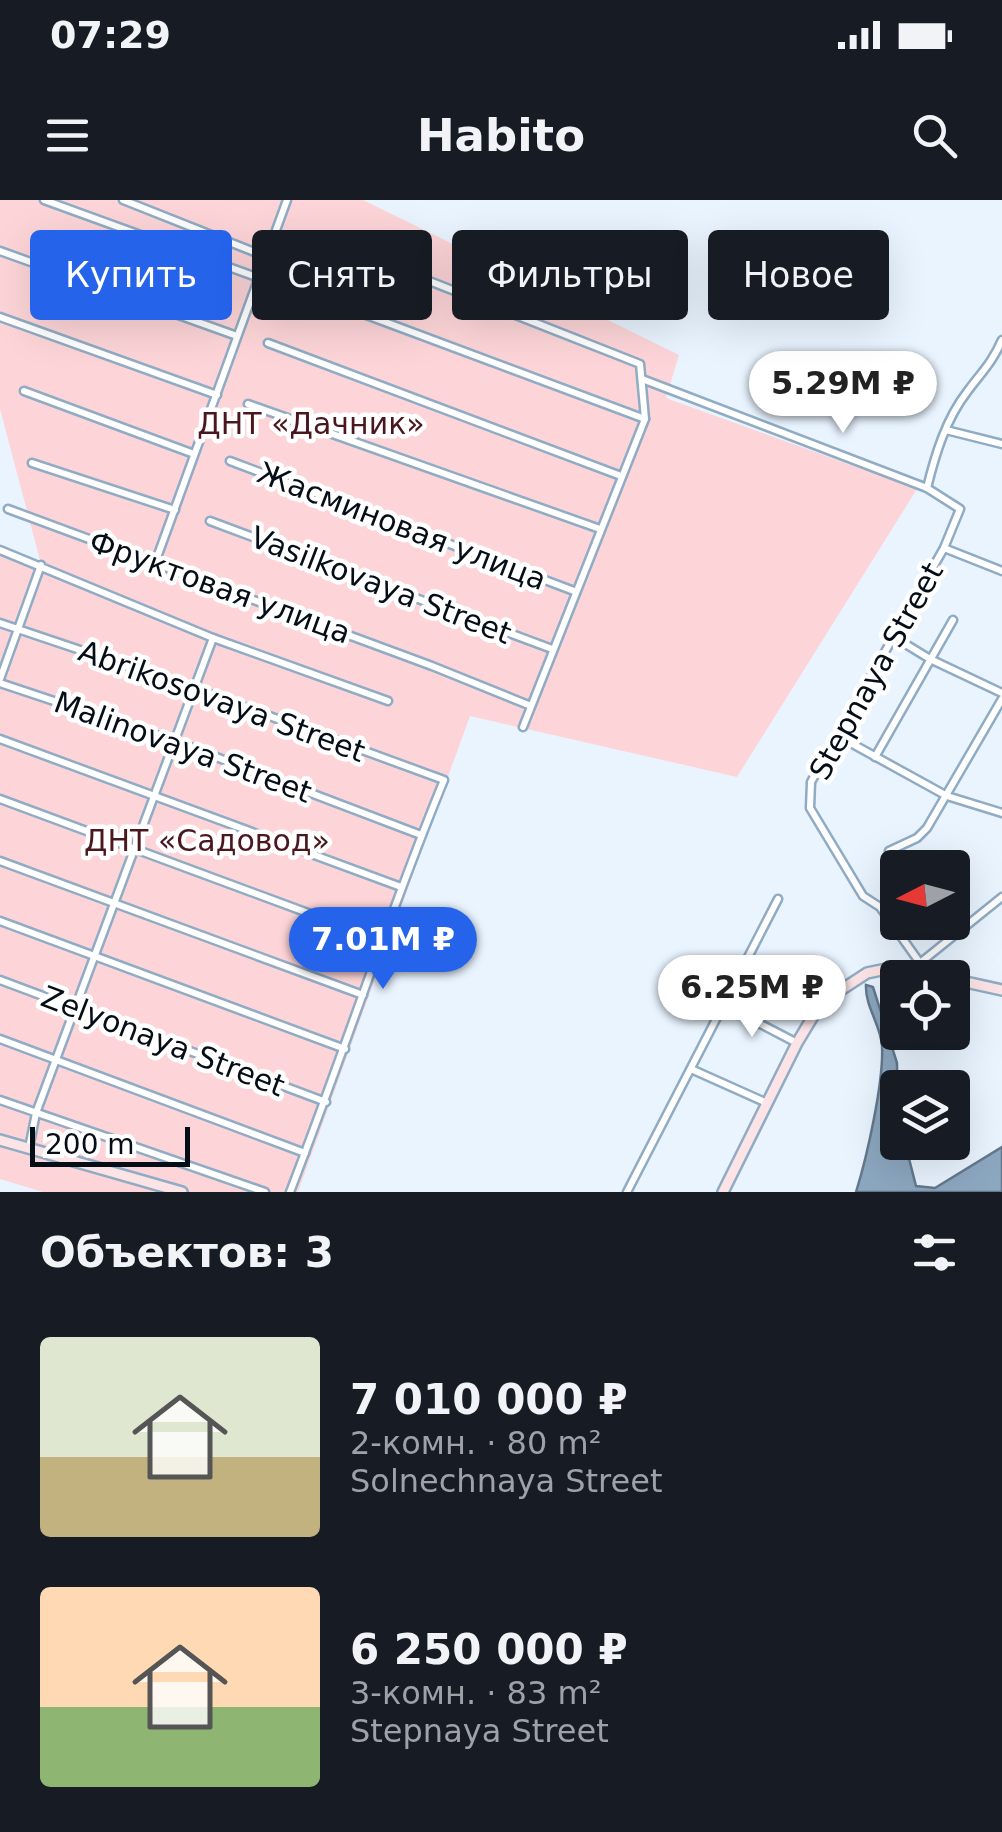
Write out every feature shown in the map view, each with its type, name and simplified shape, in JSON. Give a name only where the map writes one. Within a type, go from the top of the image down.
[{"type":"street","points":[[44,200],[252,275]]},
{"type":"street","points":[[123,200],[252,251]]},
{"type":"street","points":[[276,230],[286,200]]},
{"type":"street","points":[[0,251],[237,336]]},
{"type":"street","points":[[432,282],[640,364],[645,419],[523,727]]},
{"type":"street","points":[[155,563],[252,296]]},
{"type":"street","points":[[0,316],[217,395]]},
{"type":"street","points":[[380,320],[645,419]]},
{"type":"street","points":[[642,379],[927,488],[946,430],[965,394],[990,366],[1002,340]]},
{"type":"street","points":[[268,344],[621,476]]},
{"type":"street","points":[[990,366],[1002,370]]},
{"type":"street","points":[[24,391],[194,454]]},
{"type":"street","points":[[248,404],[600,529]]},
{"type":"street","points":[[946,430],[1002,444]]},
{"type":"street","name":"Жасминовая улица","points":[[230,462],[574,591]]},
{"type":"street","points":[[32,463],[175,510]]},
{"type":"street","name":"Stepnaya Street","points":[[915,960],[880,907],[863,896],[810,808],[808,794],[811,782],[944,548],[960,509],[927,488]]},
{"type":"street","name":"Фруктовая улица","points":[[8,509],[531,706]]},
{"type":"street","name":"Vasilkovaya Street","points":[[210,521],[552,650]]},
{"type":"street","points":[[944,548],[1002,571]]},
{"type":"street","points":[[0,550],[214,638],[388,701]]},
{"type":"street","points":[[0,681],[41,565]]},
{"type":"street","points":[[875,757],[952,620]]},
{"type":"street","name":"Abrikosovaya Street","points":[[0,622],[444,780],[421,834]]},
{"type":"street","points":[[892,850],[927,828],[1002,696],[894,637]]},
{"type":"street","points":[[30,1148],[36,1113],[214,638]]},
{"type":"street","name":"Malinovaya Street","points":[[0,681],[174,741],[421,834]]},
{"type":"street","points":[[838,736],[947,796],[1002,813]]},
{"type":"street","points":[[0,739],[401,886]]},
{"type":"street","points":[[0,799],[381,940]]},
{"type":"street","points":[[290,1192],[421,834]]},
{"type":"street","points":[[0,861],[363,996]]},
{"type":"street","points":[[929,960],[1002,897]]},
{"type":"street","points":[[627,1192],[778,899]]},
{"type":"street","points":[[0,921],[345,1048]]},
{"type":"street","points":[[722,1192],[796,1043],[821,1003],[867,972],[880,970]]},
{"type":"street","name":"Zelyonaya Street","points":[[0,980],[326,1102]]},
{"type":"street","points":[[970,984],[1002,990]]},
{"type":"street","points":[[724,1005],[796,1043]]},
{"type":"street","points":[[0,1039],[305,1153]]},
{"type":"street","points":[[691,1069],[767,1102]]},
{"type":"street","points":[[0,1100],[265,1192]]},
{"type":"street","points":[[0,1140],[182,1192]]},
{"type":"green space","points":[[0,200],[363,200],[424,230],[252,230],[252,320],[432,320],[432,234],[452,244],[452,320],[608,320],[679,355],[666,398],[917,489],[737,777],[470,716],[298,1192],[43,1192],[0,1179],[0,548],[41,564],[0,409]]},
{"type":"water","points":[[866,985],[873,987],[880,1009],[880,1035]]},
{"type":"water","points":[[882,1050],[893,1050],[897,1070],[881,1070]]},
{"type":"water","points":[[880,1079],[880,1160],[909,1160],[916,1186],[935,1188],[1002,1147],[1002,1192],[856,1192]]},
{"type":"park label","name":"ДНТ «Дачник»","points":[[311,423]]},
{"type":"park label","name":"ДНТ «Садовод»","points":[[207,840]]}]
